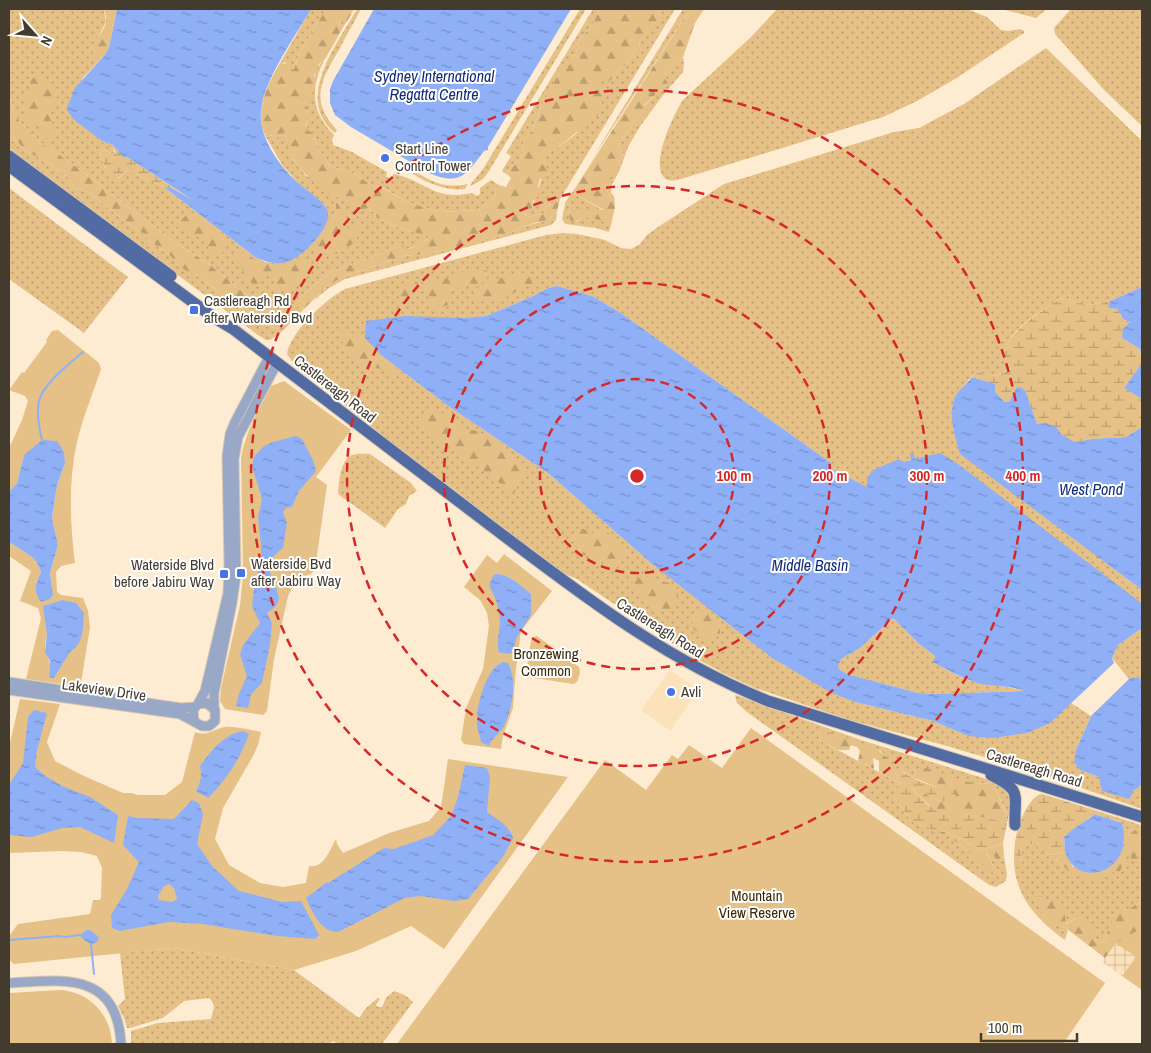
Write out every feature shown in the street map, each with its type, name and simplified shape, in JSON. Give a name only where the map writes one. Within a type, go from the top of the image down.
[{"type":"main road","name":"Castlereagh Road","points":[[9,156],[217,311],[233,329]]},
{"type":"main road","name":"Castlereagh Road","points":[[9,166],[206,312],[233,329],[560,578],[670,654],[726,683],[768,701],[1029,780],[1142,817]]},
{"type":"main road","points":[[972,764],[1014,789],[1016,800],[1014,810],[1015,825]]},
{"type":"street","points":[[273,360],[238,437],[234,460],[236,575],[214,693],[216,717],[212,724],[202,726],[194,721],[192,714],[205,691],[228,593],[230,565],[227,456],[230,434],[235,422],[273,360]]},
{"type":"street","name":"Lakeview Drive","points":[[9,682],[36,690],[180,714],[194,721]]},
{"type":"street","name":"Lakeview Drive","points":[[9,690],[36,690]]},
{"type":"street","name":"Lakeview Drive","points":[[60,694],[181,708],[196,706]]},
{"type":"street","points":[[196,706],[208,703],[214,707]]},
{"type":"street","points":[[9,983],[64,980],[87,986],[101,994],[115,1013],[120,1030],[121,1044]]},
{"type":"shaded area","points":[[670,670],[699,690],[670,731],[641,710]]},
{"type":"shaded area","points":[[1116,943],[1136,957],[1122,976],[1102,962]]},
{"type":"green space","points":[[9,9],[104,9],[106,22],[92,48],[97,58],[104,56],[82,79],[102,141],[113,149],[114,154],[103,150],[100,153],[105,169],[118,179],[127,170],[164,187],[255,257],[265,262],[275,263],[323,204],[300,185],[283,166],[266,137],[284,132],[294,160],[306,176],[374,212],[375,216],[388,223],[417,233],[432,235],[417,246],[407,249],[403,245],[331,272],[304,294],[294,307],[304,309],[290,323],[292,308],[277,315],[264,309],[209,264],[169,238],[74,165],[40,142],[20,122],[13,111],[9,99]]},
{"type":"green space","points":[[104,9],[117,9],[109,48],[104,56],[97,58],[92,49],[93,44],[105,26]]},
{"type":"green space","points":[[311,9],[326,9],[304,45],[292,71],[285,62],[280,63]]},
{"type":"green space","points":[[326,9],[352,9],[351,15],[345,24],[341,19],[338,26],[342,29],[325,59],[319,64],[314,75],[316,80],[311,96],[305,104],[310,111],[309,118],[306,121],[307,130],[313,133],[318,151],[323,154],[329,166],[356,174],[372,186],[381,187],[407,202],[439,212],[478,210],[495,197],[496,189],[499,185],[506,187],[511,178],[507,174],[521,157],[524,139],[534,127],[546,94],[552,91],[559,73],[565,69],[576,54],[578,42],[592,25],[600,9],[663,9],[655,23],[640,41],[639,47],[627,64],[616,71],[616,75],[608,82],[602,80],[600,85],[605,88],[600,113],[555,150],[553,150],[553,143],[550,143],[549,152],[543,158],[548,175],[540,179],[538,186],[540,194],[533,201],[532,208],[524,213],[528,217],[544,213],[546,207],[560,199],[557,211],[548,220],[487,240],[427,254],[403,256],[345,276],[328,285],[304,309],[300,307],[293,308],[290,323],[284,330],[262,325],[239,307],[226,301],[222,295],[196,274],[182,268],[166,252],[149,241],[146,235],[118,216],[91,194],[75,188],[67,176],[24,150],[19,143],[9,136],[9,99],[13,111],[20,122],[40,142],[74,165],[169,238],[209,264],[264,309],[278,315],[293,307],[304,294],[331,272],[403,245],[408,249],[417,246],[431,236],[409,231],[388,223],[375,216],[374,212],[367,208],[364,211],[326,190],[309,178],[295,161],[284,132],[277,138],[272,135],[266,137],[262,128],[261,118],[264,99],[271,80],[280,63],[290,64],[293,70],[304,45]]},
{"type":"green space","points":[[357,9],[361,9],[327,71],[321,90],[323,109],[337,130],[335,133],[323,119],[318,104],[318,88],[331,54]]},
{"type":"green space","points":[[580,9],[586,9],[489,171],[483,179],[471,186],[470,185],[483,169]]},
{"type":"green space","points":[[593,9],[600,9],[592,25],[578,42],[576,54],[565,70],[559,73],[554,82],[552,92],[546,94],[533,128],[524,139],[521,157],[508,171],[507,174],[509,176],[502,171],[511,156],[506,153]]},
{"type":"green space","points":[[663,9],[675,9],[560,199],[546,207],[544,213],[528,217],[524,212],[532,208],[546,165],[543,158],[550,143],[553,143],[553,150],[555,150],[577,133],[602,79],[627,64],[639,47],[640,41],[658,19]]},
{"type":"green space","points":[[683,9],[690,9],[592,159]]},
{"type":"green space","points":[[690,9],[704,9],[695,23],[683,57],[671,67],[664,78],[668,83],[644,105],[652,107],[644,119],[636,119],[618,146],[624,155],[618,164],[618,173],[615,178],[610,179],[605,186],[615,207],[611,225],[603,220],[587,217],[575,222],[571,221],[569,216],[570,208],[568,204],[565,204],[566,201],[574,205],[578,211],[604,210],[578,196],[574,190]]},
{"type":"green space","points":[[777,9],[967,9],[987,17],[1001,30],[1020,29],[1024,33],[955,79],[917,101],[883,117],[681,179],[671,181],[666,179],[661,173],[661,153],[664,140],[683,100],[751,37]]},
{"type":"green space","points":[[1001,9],[1047,9],[1036,18]]},
{"type":"green space","points":[[1071,9],[1142,9],[1142,126],[1104,90],[1055,34],[1054,28]]},
{"type":"green space","points":[[349,17],[345,24],[340,32],[341,30],[338,26],[341,18],[344,23]]},
{"type":"green space","points":[[1046,48],[1142,141],[1142,287],[1110,301],[1089,305],[1061,298],[1029,320],[1014,334],[1006,349],[1011,368],[995,376],[976,372],[956,394],[1128,580],[1142,590],[1142,604],[914,459],[911,453],[911,460],[903,462],[868,488],[829,468],[831,463],[621,313],[592,296],[557,286],[548,288],[486,316],[463,318],[382,356],[451,408],[548,473],[652,564],[785,666],[855,702],[933,721],[968,736],[1067,706],[1071,703],[1091,716],[1076,750],[1080,770],[1134,790],[1142,785],[1142,809],[1041,774],[850,720],[755,688],[727,675],[690,655],[577,579],[565,574],[429,473],[297,368],[287,354],[295,336],[310,317],[345,289],[546,235],[577,234],[605,240],[621,248],[631,249],[640,244],[647,235],[658,227],[724,184],[894,132],[919,128],[964,104]]},
{"type":"green space","points":[[683,57],[683,72],[663,95],[628,147],[619,172],[612,184],[611,193],[614,196],[615,207],[605,186],[610,178],[618,173],[618,164],[624,155],[618,146],[636,119],[651,107],[644,106],[667,83],[663,78],[671,67]]},
{"type":"green space","points":[[325,58],[315,87],[316,103],[322,119],[334,135],[333,145],[352,152],[387,172],[386,177],[390,178],[394,174],[406,177],[431,190],[448,195],[472,193],[477,196],[480,194],[480,188],[491,180],[499,185],[496,189],[495,197],[478,210],[439,212],[407,202],[382,187],[372,186],[356,174],[329,166],[323,154],[318,151],[316,141],[307,130],[305,104],[309,100],[313,89],[315,72]]},
{"type":"green space","points":[[41,76],[46,86],[55,87],[57,98],[50,115],[57,132],[52,140],[43,137],[40,124],[29,125],[23,108],[30,88],[30,79]]},
{"type":"green space","points":[[9,136],[19,143],[24,150],[67,176],[75,188],[91,194],[118,216],[146,235],[149,241],[166,252],[179,264],[196,274],[222,295],[226,301],[239,307],[262,325],[284,330],[270,340],[266,340],[258,335],[9,149]]},
{"type":"green space","points":[[102,141],[113,145],[123,157],[127,157],[198,204],[169,187],[164,187],[127,170],[114,182],[108,177],[100,153],[103,150],[114,154],[115,151]]},
{"type":"green space","points":[[409,169],[443,185],[468,184],[465,189],[451,189],[434,185],[419,178]]},
{"type":"green space","points":[[9,188],[128,277],[84,333],[9,279]]},
{"type":"green space","points":[[574,190],[578,196],[604,211],[578,211],[566,201]]},
{"type":"green space","points":[[336,203],[343,205],[348,231],[355,225],[361,225],[359,235],[352,244],[339,253],[317,253],[312,244],[324,228],[329,217],[336,217]]},
{"type":"green space","points":[[565,204],[568,204],[570,208],[569,216],[576,222],[584,217],[604,219],[611,225],[609,232],[596,228],[565,224],[562,219]]},
{"type":"green space","points":[[557,211],[556,220],[551,225],[345,279],[329,288],[313,301],[328,285],[345,276],[403,256],[427,254],[516,231],[522,227],[548,220]]},
{"type":"green space","points":[[191,212],[221,234],[226,247],[221,256],[212,256],[204,241],[186,233],[175,224]]},
{"type":"green space","points":[[239,250],[263,262],[276,265],[284,264],[302,256],[307,260],[310,272],[292,290],[271,290],[276,275],[268,273],[265,279],[256,286],[246,278],[241,265],[233,254]]},
{"type":"green space","points":[[472,268],[488,271],[487,280],[478,285],[467,285],[448,291],[449,304],[436,311],[429,300],[429,291],[421,288],[423,280],[450,278]]},
{"type":"green space","points":[[521,272],[535,281],[532,287],[524,285],[513,294],[473,301],[474,289]]},
{"type":"green space","points":[[412,279],[418,283],[417,290],[401,300],[399,285]]},
{"type":"green space","points":[[1061,298],[1089,305],[1110,301],[1108,308],[1118,309],[1123,319],[1130,322],[1122,338],[1140,349],[1142,363],[1124,388],[1142,399],[1142,427],[1126,437],[1075,442],[1037,424],[1025,391],[1016,388],[1010,401],[1005,402],[995,392],[994,384],[972,377],[976,372],[995,376],[1011,369],[1006,363],[1004,353],[1007,344],[1033,317]]},
{"type":"green space","points":[[58,330],[99,363],[101,369],[82,423],[74,457],[71,502],[75,563],[61,566],[56,572],[57,592],[61,595],[83,598],[88,611],[90,627],[81,683],[76,686],[26,679],[41,618],[38,608],[20,601],[31,571],[9,556],[9,542],[33,558],[41,572],[36,582],[53,595],[50,573],[58,545],[52,518],[57,485],[65,464],[24,455],[17,483],[9,492],[9,448],[22,420],[28,401],[25,396],[9,390],[47,342],[46,340],[52,331]],"holes":[[[47,634],[74,650],[70,651],[54,678],[49,678],[50,665],[45,645]]]},
{"type":"green space","points":[[341,331],[355,334],[383,360],[400,371],[403,378],[378,368],[352,361],[343,345]]},
{"type":"green space","points":[[284,381],[351,430],[316,477],[327,485],[315,569],[311,574],[297,578],[288,596],[274,659],[267,711],[263,715],[225,709],[220,701],[221,688],[240,605],[243,576],[247,576],[247,570],[243,570],[241,459],[243,449],[253,421],[271,386]]},
{"type":"green space","points":[[430,409],[446,414],[463,429],[478,431],[501,445],[504,453],[525,465],[526,477],[517,486],[514,494],[462,457],[456,449],[437,441],[420,424]]},
{"type":"green space","points":[[354,454],[370,454],[411,483],[417,491],[409,496],[406,504],[398,509],[385,528],[338,494],[341,473],[347,459]]},
{"type":"green space","points":[[581,528],[594,533],[603,529],[618,540],[624,553],[616,570],[598,560],[579,553],[574,538]]},
{"type":"green space","points":[[504,554],[552,591],[521,631],[513,708],[503,736],[501,749],[464,744],[461,740],[466,708],[483,669],[489,626],[487,613],[480,600],[464,587],[487,555],[497,563]]},
{"type":"green space","points":[[643,576],[669,583],[678,592],[676,606],[664,612],[635,594],[632,582]]},
{"type":"green space","points":[[700,611],[714,615],[720,621],[720,633],[710,640],[694,630],[692,621]]},
{"type":"green space","points":[[893,618],[918,643],[935,656],[934,662],[950,672],[974,682],[1026,691],[918,693],[847,674],[836,668],[841,659],[860,648]]},
{"type":"green space","points":[[1142,628],[1142,679],[1134,677],[1129,679],[1112,658],[1118,645]]},
{"type":"green space","name":"Bronzewing Common","points":[[537,636],[579,667],[580,673],[577,682],[573,684],[528,677],[526,672],[531,641]]},
{"type":"green space","points":[[735,695],[861,740],[992,782],[966,782],[916,769],[914,778],[902,771],[897,776],[882,752],[820,731],[819,740],[901,784],[894,797],[911,821],[948,835],[1000,878],[1000,874],[986,852],[993,852],[1001,861],[1004,856],[1007,874],[1006,881],[996,887],[989,885],[747,712],[737,703]]},
{"type":"green space","points":[[20,699],[60,704],[47,742],[55,761],[123,793],[165,795],[182,782],[195,732],[203,734],[229,727],[261,732],[253,756],[223,808],[215,839],[229,865],[260,883],[283,887],[306,883],[309,866],[314,866],[323,861],[336,839],[343,853],[389,833],[429,821],[441,807],[448,759],[568,777],[444,949],[411,926],[356,951],[294,970],[174,948],[14,964],[9,960],[9,936],[18,924],[90,914],[93,900],[100,900],[101,897],[102,868],[97,856],[81,852],[9,853],[9,747]]},
{"type":"green space","name":"Mountain View Reserve","points":[[751,728],[1105,983],[1063,1044],[397,1044],[605,760],[646,790],[672,755],[678,759],[689,745],[722,768]]},
{"type":"green space","points":[[820,730],[853,740],[883,754],[901,784],[879,772],[879,761],[873,758],[874,769],[858,761],[860,751],[857,747],[851,745],[849,750],[838,750],[819,740]]},
{"type":"green space","points":[[927,768],[968,782],[993,782],[1006,814],[1007,823],[937,810],[929,805],[909,786],[940,801],[945,785],[937,787],[914,778],[916,769]]},
{"type":"green space","points":[[901,771],[919,781],[937,787],[945,785],[952,789],[957,798],[953,802],[940,801],[910,787],[928,805],[937,809],[1007,823],[1003,843],[982,850],[947,832],[936,831],[911,821],[894,797],[895,790],[901,784],[897,776]]},
{"type":"green space","points":[[993,783],[1005,790],[1010,799],[1007,823],[1006,813]]},
{"type":"green space","points":[[1042,794],[1088,808],[1095,814],[1064,837],[1065,852],[1052,855],[1026,841],[1022,851],[1021,867],[1016,867],[1015,849],[1020,828],[1018,827],[1030,803]]},
{"type":"green space","points":[[1088,808],[1141,825],[1124,839],[1122,823],[1095,814]]},
{"type":"green space","points":[[1141,825],[1142,857],[1134,860],[1131,858],[1130,850],[1120,871],[1113,872],[1109,878],[1090,879],[1077,876],[1065,868],[1052,855],[1065,852],[1073,867],[1122,850],[1124,839]]},
{"type":"green space","points":[[1018,827],[1020,828],[1017,839],[1021,867],[1022,851],[1026,840],[1052,855],[1064,867],[1113,872],[1130,849],[1139,857],[1142,857],[1142,901],[1116,915],[1104,940],[1099,943],[1078,917],[1065,924],[1036,896],[1043,915],[1053,925],[1063,926],[1068,930],[1065,940],[1039,917],[1021,892],[1016,878],[1014,863]]},
{"type":"green space","points":[[936,831],[947,832],[982,850],[1003,843],[1004,856],[1001,861],[995,858],[993,853],[986,853],[994,867],[1001,874],[1000,878],[954,840]]},
{"type":"green space","points":[[1035,896],[1041,896],[1064,910],[1066,924],[1078,917],[1095,932],[1094,939],[1099,943],[1104,940],[1118,909],[1127,910],[1142,901],[1142,946],[1127,951],[1116,943],[1105,958],[1063,926],[1053,926],[1043,915]]},
{"type":"green space","points":[[1142,928],[1142,990],[1122,976],[1136,957],[1116,943]]},
{"type":"green space","points":[[174,948],[294,970],[359,1018],[366,1008],[378,998],[380,999],[376,1005],[382,1007],[386,998],[394,991],[405,995],[413,1002],[382,1044],[338,1044],[333,1041],[329,1044],[131,1044],[131,1031],[158,1023],[211,1019],[214,1005],[209,998],[184,1001],[163,1018],[127,1028],[118,1006],[125,999],[120,953]]},
{"type":"green space","points":[[60,990],[81,995],[97,1007],[108,1024],[112,1044],[9,1044],[9,993]]},
{"type":"water","points":[[117,9],[311,9],[274,72],[263,99],[261,111],[263,132],[279,162],[327,210],[328,216],[322,231],[311,245],[298,256],[287,262],[278,263],[264,261],[255,257],[164,187],[169,187],[191,199],[127,157],[123,157],[113,145],[102,141],[73,119],[67,110],[68,105],[75,88],[109,48]]},
{"type":"water","name":"Sydney International Regatta Centre","points":[[374,9],[571,9],[488,147],[488,150],[484,151],[473,166],[462,176],[449,179],[429,173],[351,127],[335,115],[330,103],[330,89]]},
{"type":"water","name":"Middle Basin","points":[[557,286],[592,296],[621,313],[831,463],[830,468],[867,487],[867,478],[873,470],[899,459],[903,462],[911,460],[910,453],[913,453],[915,459],[940,453],[958,464],[1140,602],[1142,604],[1142,628],[1118,645],[1112,658],[1114,663],[1050,723],[1027,733],[993,738],[968,736],[933,721],[855,702],[830,692],[772,658],[652,564],[548,473],[451,408],[382,356],[365,338],[366,321],[405,316],[463,318],[486,316],[548,288]],"holes":[[[893,618],[918,643],[935,656],[933,662],[960,676],[977,683],[1024,691],[918,693],[847,674],[837,668],[841,659],[860,648]]]},
{"type":"water","points":[[1142,287],[1142,358],[1140,349],[1122,338],[1123,329],[1130,322],[1123,319],[1118,309],[1108,308],[1110,301]]},
{"type":"water","points":[[1142,363],[1142,399],[1124,388]]},
{"type":"water","name":"West Pond","points":[[972,377],[995,384],[995,392],[1005,402],[1010,401],[1016,388],[1020,387],[1025,390],[1037,424],[1046,423],[1056,427],[1062,435],[1075,442],[1126,437],[1142,427],[1142,590],[960,454],[953,425],[953,402],[959,390]]},
{"type":"water","points":[[296,436],[302,439],[313,460],[316,471],[299,491],[292,507],[286,508],[283,512],[287,523],[283,548],[273,557],[270,566],[279,598],[276,606],[267,613],[272,623],[270,645],[262,683],[251,694],[248,708],[236,706],[247,676],[240,655],[243,645],[260,623],[252,606],[255,581],[261,562],[258,517],[262,499],[252,466],[254,457],[264,446]]},
{"type":"water","points":[[42,440],[57,441],[64,452],[65,464],[57,485],[52,518],[58,545],[50,573],[53,595],[50,599],[41,602],[36,591],[36,584],[41,572],[39,566],[28,554],[9,542],[9,492],[17,483],[24,455]]},
{"type":"water","points":[[495,574],[509,578],[531,594],[531,615],[517,637],[512,653],[507,654],[499,652],[498,649],[499,613],[496,599],[489,586]]},
{"type":"water","points":[[63,600],[76,603],[84,613],[82,635],[75,649],[70,652],[54,678],[49,678],[50,661],[45,652],[47,634],[43,606]]},
{"type":"water","points":[[503,662],[508,663],[511,670],[513,696],[503,728],[489,746],[481,742],[477,726],[478,707],[487,679],[497,666]]},
{"type":"water","points":[[1134,677],[1142,679],[1142,785],[1134,790],[1129,799],[1102,791],[1099,777],[1080,770],[1074,762],[1076,750],[1091,716],[1129,679]]},
{"type":"water","points":[[34,710],[47,713],[37,750],[35,767],[62,786],[90,797],[118,815],[114,843],[80,827],[62,828],[32,837],[9,835],[9,785],[23,763],[28,717]]},
{"type":"water","points":[[243,731],[249,734],[237,760],[221,784],[208,798],[196,791],[201,779],[200,766],[204,760],[224,739]]},
{"type":"water","points":[[465,765],[487,768],[490,777],[487,812],[506,826],[513,838],[503,857],[468,899],[454,901],[421,896],[405,898],[338,932],[327,929],[322,925],[314,915],[306,898],[327,882],[384,848],[394,849],[433,835],[451,816],[458,797]]},
{"type":"water","points":[[192,800],[199,803],[203,814],[197,844],[213,867],[239,891],[282,902],[301,901],[319,935],[315,939],[277,936],[202,924],[169,922],[120,931],[112,928],[111,915],[127,889],[139,862],[123,845],[128,816],[174,819]],"holes":[[[169,884],[174,888],[177,899],[172,902],[159,900],[158,896],[164,886]]]},
{"type":"water","points":[[1095,814],[1122,823],[1124,843],[1117,859],[1111,866],[1103,871],[1094,873],[1077,869],[1070,862],[1065,852],[1064,837]]},
{"type":"water","points":[[90,930],[99,937],[98,941],[94,944],[86,941],[80,935]]},
{"type":"waterway","points":[[42,440],[38,416],[41,395],[57,375],[83,352]]},
{"type":"waterway","points":[[9,940],[80,935]]},
{"type":"waterway","points":[[91,944],[94,974]]},
{"type":"place","name":"Start Line Control Tower","points":[[385,158]]},
{"type":"place","name":"Castlereagh Rd after Waterside Bvd","points":[[194,310]]},
{"type":"place","name":"Waterside Bvd after Jabiru Way","points":[[241,573]]},
{"type":"place","name":"Waterside Blvd before Jabiru Way","points":[[224,574]]},
{"type":"place","name":"Avli","points":[[671,692]]}]
